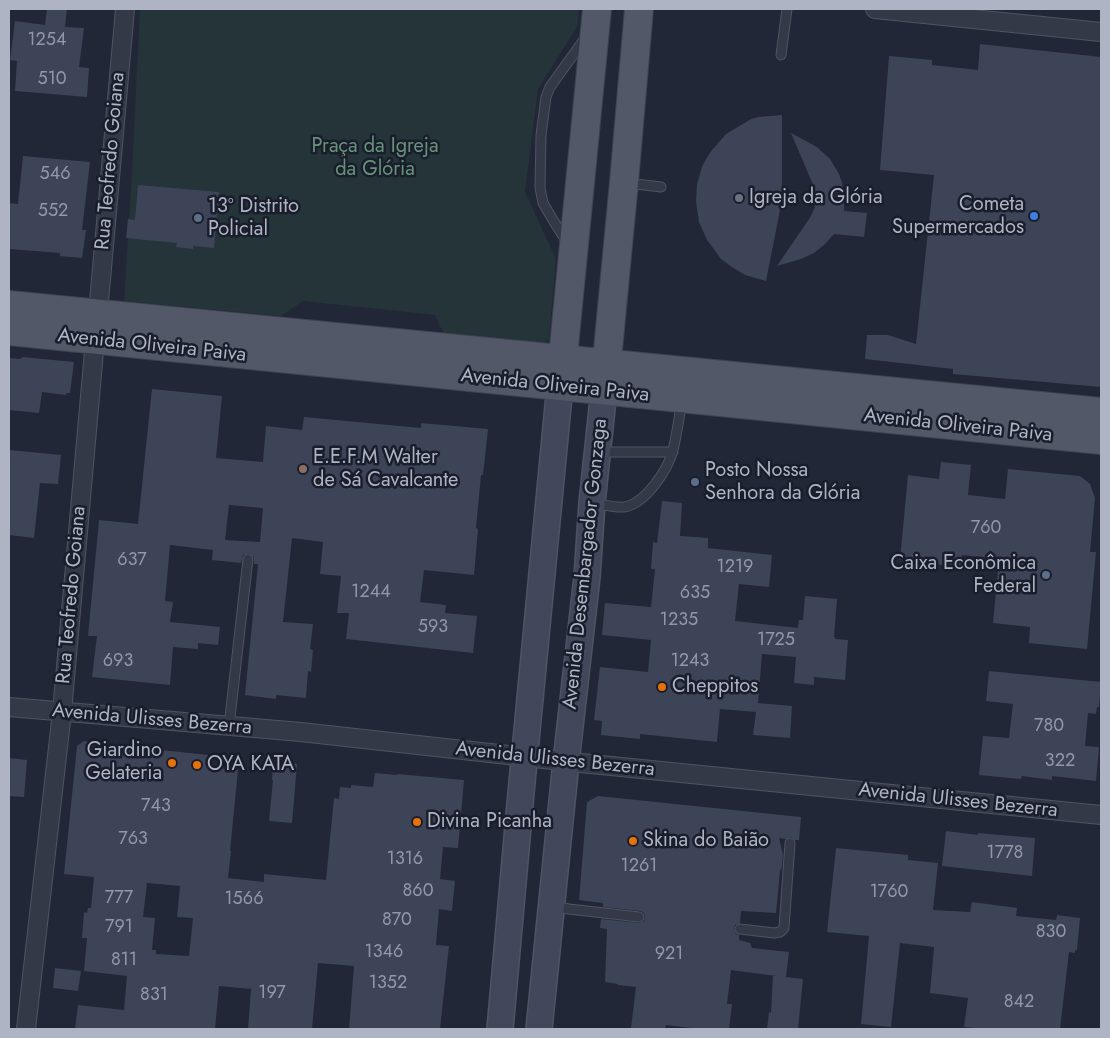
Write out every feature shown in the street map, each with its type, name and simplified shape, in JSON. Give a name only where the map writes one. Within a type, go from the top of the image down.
[{"type":"main road","name":"Avenida Desembargador Gonzaga","points":[[540,1029],[566,762],[587,577],[592,503],[607,364],[639,9]]},
{"type":"main road","name":"Avenida Desembargador Gonzaga","points":[[500,1029],[524,756],[597,16]]},
{"type":"main road","name":"Avenida Oliveira Paiva","points":[[9,305],[1101,412]]},
{"type":"main road","name":"Avenida Oliveira Paiva","points":[[9,332],[1101,440]]},
{"type":"street","name":"Rua Teofredo Goiana","points":[[98,313],[125,9]]},
{"type":"street","points":[[875,9],[1101,32]]},
{"type":"street","name":"Rua Teofredo Goiana","points":[[26,1029],[62,712],[95,340]]},
{"type":"street","name":"Avenida Ulisses Bezerra","points":[[9,707],[301,732],[566,762],[1101,815]]},
{"type":"lane","points":[[781,55],[787,9]]},
{"type":"lane","points":[[574,252],[543,203],[540,188],[541,135],[546,97],[550,87],[597,16]]},
{"type":"lane","points":[[624,182],[661,187]]},
{"type":"lane","points":[[592,503],[623,507],[642,497],[654,486],[672,452],[682,399]]},
{"type":"lane","points":[[598,452],[672,452]]},
{"type":"lane","points":[[229,726],[248,559]]},
{"type":"lane","points":[[740,929],[774,933],[780,932],[784,928],[790,843]]},
{"type":"lane","points":[[552,906],[569,910],[638,917]]},
{"type":"green space","name":"Praça da Igreja da Glória","points":[[140,9],[579,9],[577,27],[538,89],[525,192],[556,259],[549,338],[543,344],[536,347],[444,333],[435,315],[303,301],[281,316],[124,301]]},
{"type":"building","points":[[47,9],[67,9],[65,27],[84,28],[79,67],[89,68],[87,97],[15,91],[17,61],[10,60],[15,21],[45,25]]},
{"type":"building","name":"Cometa Supermercados","points":[[980,44],[1101,57],[1101,387],[953,374],[953,369],[865,359],[867,335],[888,335],[916,344],[934,175],[880,170],[889,56],[932,60],[932,65],[978,70]]},
{"type":"building","name":"Igreja da Glória","points":[[782,115],[782,200],[766,281],[745,275],[732,267],[721,259],[707,240],[699,222],[696,202],[697,184],[706,159],[726,134],[751,119]]},
{"type":"building","points":[[791,133],[817,147],[830,159],[842,182],[844,211],[867,213],[864,237],[834,234],[814,253],[777,266],[811,216],[815,207],[814,187]]},
{"type":"building","points":[[23,156],[90,162],[82,230],[86,230],[82,258],[60,256],[60,253],[9,249],[9,203],[18,204]]},
{"type":"building","name":"13º Distrito Policial","points":[[138,185],[219,192],[214,248],[193,246],[193,249],[176,247],[177,243],[126,238],[128,219],[135,220]]},
{"type":"building","points":[[22,357],[74,362],[70,393],[66,395],[42,392],[39,413],[9,410],[9,358],[21,359]]},
{"type":"building","points":[[152,389],[222,396],[216,458],[263,462],[266,426],[302,430],[304,417],[421,428],[421,423],[488,429],[483,475],[481,475],[474,575],[424,570],[420,602],[446,605],[445,613],[477,616],[473,653],[346,639],[349,613],[337,613],[341,576],[320,574],[323,542],[292,538],[283,622],[313,624],[310,649],[313,650],[311,672],[308,671],[306,698],[276,695],[276,699],[245,695],[258,564],[254,564],[254,557],[249,553],[243,555],[241,563],[212,560],[213,550],[170,545],[165,601],[173,602],[170,622],[220,627],[218,645],[198,643],[198,649],[173,647],[170,685],[92,677],[97,636],[88,636],[99,520],[138,524]],"holes":[[[229,505],[263,508],[260,542],[225,540]]]},
{"type":"building","points":[[9,450],[61,455],[58,484],[40,483],[34,538],[9,535]]},
{"type":"building","name":"Caixa Econômica Federal","points":[[941,462],[971,465],[968,495],[1005,499],[1008,469],[1080,476],[1090,484],[1095,498],[1090,552],[1096,552],[1087,649],[1029,643],[1030,627],[993,623],[999,559],[962,555],[961,567],[900,560],[908,475],[939,479]]},
{"type":"building","points":[[662,501],[682,503],[680,536],[708,538],[708,548],[772,555],[769,587],[739,584],[735,621],[798,628],[799,620],[803,620],[805,596],[837,599],[834,637],[835,639],[848,640],[845,680],[814,677],[814,685],[794,683],[796,657],[762,654],[758,703],[792,706],[790,738],[753,735],[756,712],[720,709],[717,742],[640,734],[640,739],[601,735],[602,721],[594,720],[600,667],[648,672],[651,640],[602,635],[605,603],[651,607],[655,569],[651,569],[653,542],[657,543]]},
{"type":"building","points":[[989,671],[1101,682],[1099,707],[1097,707],[1096,714],[1088,713],[1085,746],[1099,747],[1096,781],[1052,776],[1052,780],[1022,776],[1021,779],[979,775],[983,736],[1009,738],[1013,704],[986,701]]},
{"type":"building","points":[[84,741],[107,744],[111,748],[160,753],[161,750],[208,755],[207,767],[238,770],[228,878],[264,882],[264,874],[326,880],[334,798],[339,799],[340,787],[351,788],[351,785],[373,787],[375,773],[464,780],[458,848],[443,847],[440,879],[455,881],[452,911],[439,909],[436,945],[449,946],[440,1029],[349,1029],[354,966],[318,963],[312,1029],[248,1029],[251,989],[219,986],[215,1029],[75,1029],[78,1005],[124,1010],[127,976],[84,971],[87,938],[82,938],[84,912],[87,913],[88,908],[91,908],[94,877],[64,874],[77,746]],"holes":[[[147,883],[180,886],[177,917],[193,918],[189,956],[156,954],[156,950],[152,950],[155,918],[143,917]]]},
{"type":"building","points":[[9,758],[27,760],[24,797],[9,796]]},
{"type":"building","points":[[273,762],[297,764],[292,823],[269,821]]},
{"type":"building","points":[[598,796],[801,817],[799,840],[791,837],[786,839],[779,838],[783,855],[776,913],[741,911],[740,923],[735,925],[734,929],[736,934],[739,935],[739,940],[750,943],[752,948],[789,952],[786,977],[803,979],[798,1029],[767,1029],[769,1012],[771,1013],[773,976],[731,970],[727,1004],[732,1004],[729,1029],[700,1029],[666,1025],[665,1029],[631,1028],[636,987],[605,982],[607,929],[600,928],[601,919],[639,923],[644,921],[645,915],[640,911],[603,907],[603,903],[579,900],[587,802]]},
{"type":"building","points":[[946,831],[1035,838],[1032,876],[942,866]]},
{"type":"building","points":[[836,848],[908,855],[908,860],[938,863],[933,910],[970,912],[972,902],[1017,908],[1016,916],[1056,920],[1057,915],[1080,918],[1077,950],[1075,950],[1075,953],[1069,952],[1060,1029],[964,1027],[968,998],[930,993],[934,947],[900,943],[891,1027],[861,1024],[869,936],[827,932]]},
{"type":"building","points":[[55,968],[81,971],[78,991],[53,988]]},
{"type":"place","name":"Igreja da Glória","points":[[739,198]]},
{"type":"place","name":"Cometa Supermercados","points":[[1034,216]]},
{"type":"place","name":"13º Distrito Policial","points":[[198,218]]},
{"type":"place","name":"E.E.F.M Walter de Sá Cavalcante","points":[[303,469]]},
{"type":"place","name":"Posto Nossa Senhora da Glória","points":[[695,482]]},
{"type":"place","name":"Caixa Econômica Federal","points":[[1046,575]]},
{"type":"place","name":"Cheppitos","points":[[662,687]]},
{"type":"place","name":"Giardino Gelateria","points":[[172,763]]},
{"type":"place","name":"OYA KATA","points":[[197,765]]},
{"type":"place","name":"Divina Picanha","points":[[417,822]]},
{"type":"place","name":"Skina do Baião","points":[[633,841]]}]
